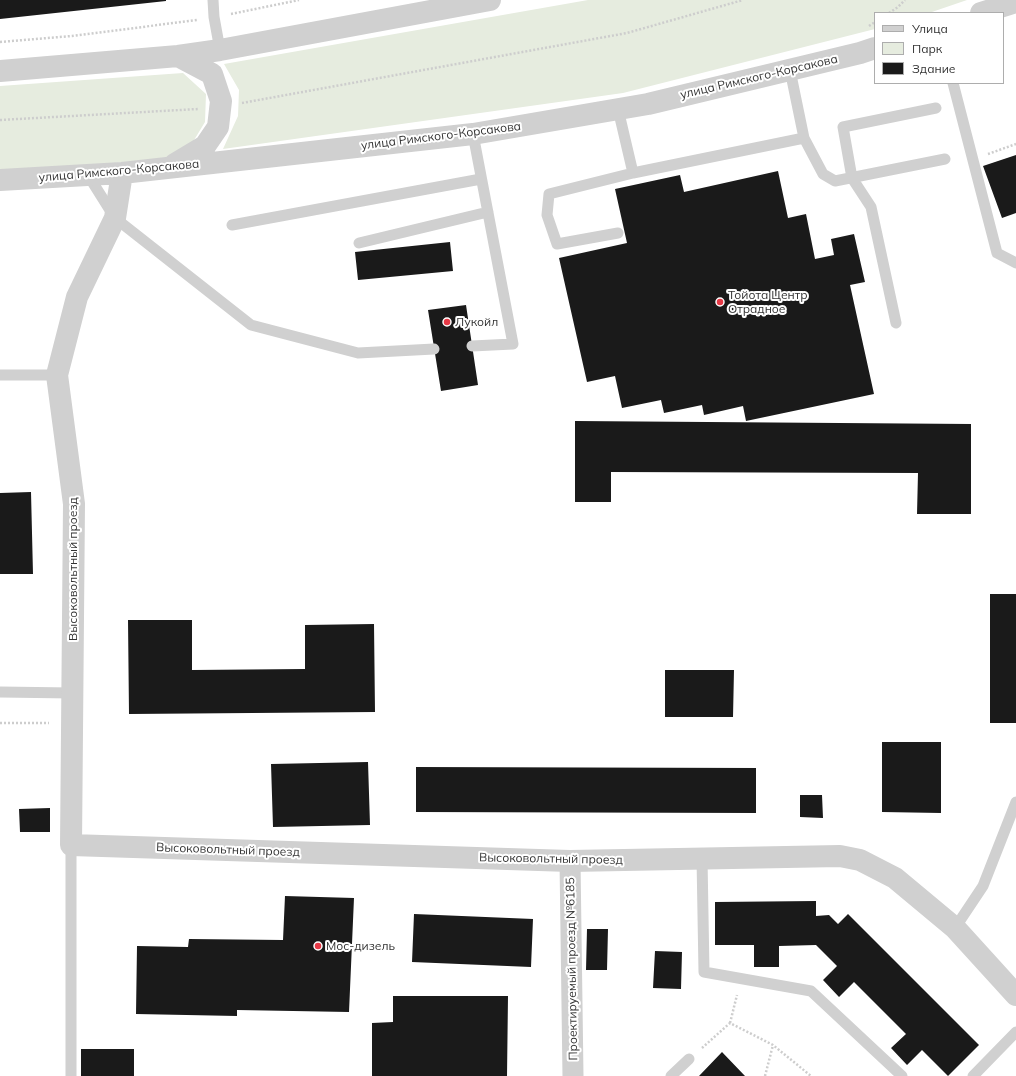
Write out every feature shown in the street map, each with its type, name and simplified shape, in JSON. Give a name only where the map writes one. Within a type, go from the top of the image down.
[{"type":"street","points":[[0,71],[178,56],[220,50],[490,0]]},
{"type":"street","points":[[984,12],[1016,2]]},
{"type":"street","name":"улица Римского-Корсакова","points":[[0,180],[122,173],[473,134],[648,104],[874,48]]},
{"type":"street","points":[[169,167],[205,146],[218,127],[221,101],[212,74],[178,56]]},
{"type":"street","name":"Высоковольтный проезд","points":[[122,173],[115,218],[78,298],[57,375],[74,504],[71,845],[570,861],[840,856],[860,860],[895,878],[956,928],[1016,995]]},
{"type":"street","name":"Проектируемый проезд №6185","points":[[570,861],[573,1076]]},
{"type":"lane","points":[[213,0],[214,17],[220,50]]},
{"type":"lane","points":[[790,70],[804,138],[823,174],[835,181],[945,160]]},
{"type":"lane","points":[[953,84],[996,253],[1016,263]]},
{"type":"lane","points":[[896,323],[870,207],[852,178],[843,127],[936,108]]},
{"type":"lane","points":[[618,109],[633,173]]},
{"type":"lane","points":[[472,346],[513,344],[473,134]]},
{"type":"lane","points":[[618,233],[557,244],[547,215],[549,194],[633,173],[804,138]]},
{"type":"lane","points":[[88,175],[115,218],[251,325],[358,353],[434,349]]},
{"type":"lane","points":[[232,225],[481,179]]},
{"type":"lane","points":[[359,243],[488,212]]},
{"type":"lane","points":[[0,375],[57,375]]},
{"type":"lane","points":[[0,692],[72,693]]},
{"type":"lane","points":[[956,928],[983,886],[1016,802]]},
{"type":"lane","points":[[71,845],[71,1076]]},
{"type":"lane","points":[[702,858],[704,972],[811,991],[902,1076]]},
{"type":"lane","points":[[973,1076],[1016,1032]]},
{"type":"lane","points":[[670,1076],[689,1059]]},
{"type":"path","points":[[0,42],[72,36],[214,17],[299,0]]},
{"type":"path","points":[[0,120],[220,108],[627,33],[742,0]]},
{"type":"path","points":[[890,12],[905,0]]},
{"type":"path","points":[[972,160],[1016,144]]},
{"type":"path","points":[[0,723],[72,723]]},
{"type":"path","points":[[689,1059],[730,1023],[742,979]]},
{"type":"path","points":[[730,1023],[773,1045],[811,1076]]},
{"type":"path","points":[[765,1076],[773,1045]]},
{"type":"green space","points":[[588,0],[967,0],[932,12],[874,12],[874,29],[623,93],[223,149],[238,116],[239,90],[224,64]]},
{"type":"green space","points":[[183,73],[206,94],[205,122],[188,150],[172,158],[0,173],[0,86]]},
{"type":"building","points":[[0,0],[166,0],[166,1],[0,19]]},
{"type":"building","points":[[1016,155],[1016,213],[1002,218],[983,166]]},
{"type":"building","points":[[778,171],[788,218],[806,214],[815,259],[834,255],[831,239],[854,234],[865,282],[850,285],[874,394],[746,421],[743,406],[704,415],[702,405],[664,413],[661,400],[622,408],[615,376],[587,382],[559,258],[627,243],[615,189],[680,175],[684,192]]},
{"type":"building","points":[[450,242],[453,271],[358,280],[355,252]]},
{"type":"building","points":[[466,305],[478,385],[441,391],[428,310]]},
{"type":"building","points":[[575,421],[971,424],[971,514],[917,514],[918,473],[611,472],[611,502],[575,502]]},
{"type":"building","points":[[31,492],[33,574],[0,574],[0,493]]},
{"type":"building","points":[[990,594],[1016,594],[1016,723],[990,723]]},
{"type":"building","points":[[128,620],[192,620],[192,670],[305,669],[305,625],[374,624],[375,712],[129,714]]},
{"type":"building","points":[[665,670],[734,670],[733,717],[665,717]]},
{"type":"building","points":[[882,742],[941,742],[941,813],[882,812]]},
{"type":"building","points":[[368,762],[370,825],[273,827],[271,764]]},
{"type":"building","points":[[416,767],[756,768],[756,813],[416,812]]},
{"type":"building","points":[[800,795],[822,795],[823,818],[800,817]]},
{"type":"building","points":[[50,808],[50,832],[20,832],[19,809]]},
{"type":"building","points":[[285,896],[354,898],[349,1012],[237,1010],[237,1016],[136,1014],[137,946],[188,947],[189,939],[283,940]]},
{"type":"building","points":[[816,901],[816,916],[829,915],[838,924],[848,914],[979,1045],[948,1076],[922,1050],[907,1065],[891,1048],[906,1034],[854,982],[839,997],[823,980],[837,966],[816,945],[779,946],[779,967],[754,967],[754,945],[715,945],[715,902]]},
{"type":"building","points":[[414,914],[533,919],[531,967],[412,962]]},
{"type":"building","points":[[587,929],[608,929],[607,970],[586,970]]},
{"type":"building","points":[[655,951],[682,952],[681,989],[653,988]]},
{"type":"building","points":[[393,996],[508,996],[507,1076],[372,1076],[372,1023],[393,1022]]},
{"type":"building","points":[[81,1049],[134,1049],[134,1076],[81,1076]]},
{"type":"building","points":[[722,1052],[745,1076],[699,1076]]},
{"type":"place","name":"Тойота Центр Отрадное","points":[[720,302]]},
{"type":"place","name":"Лукойл","points":[[447,322]]},
{"type":"place","name":"Мос-дизель","points":[[318,946]]}]
